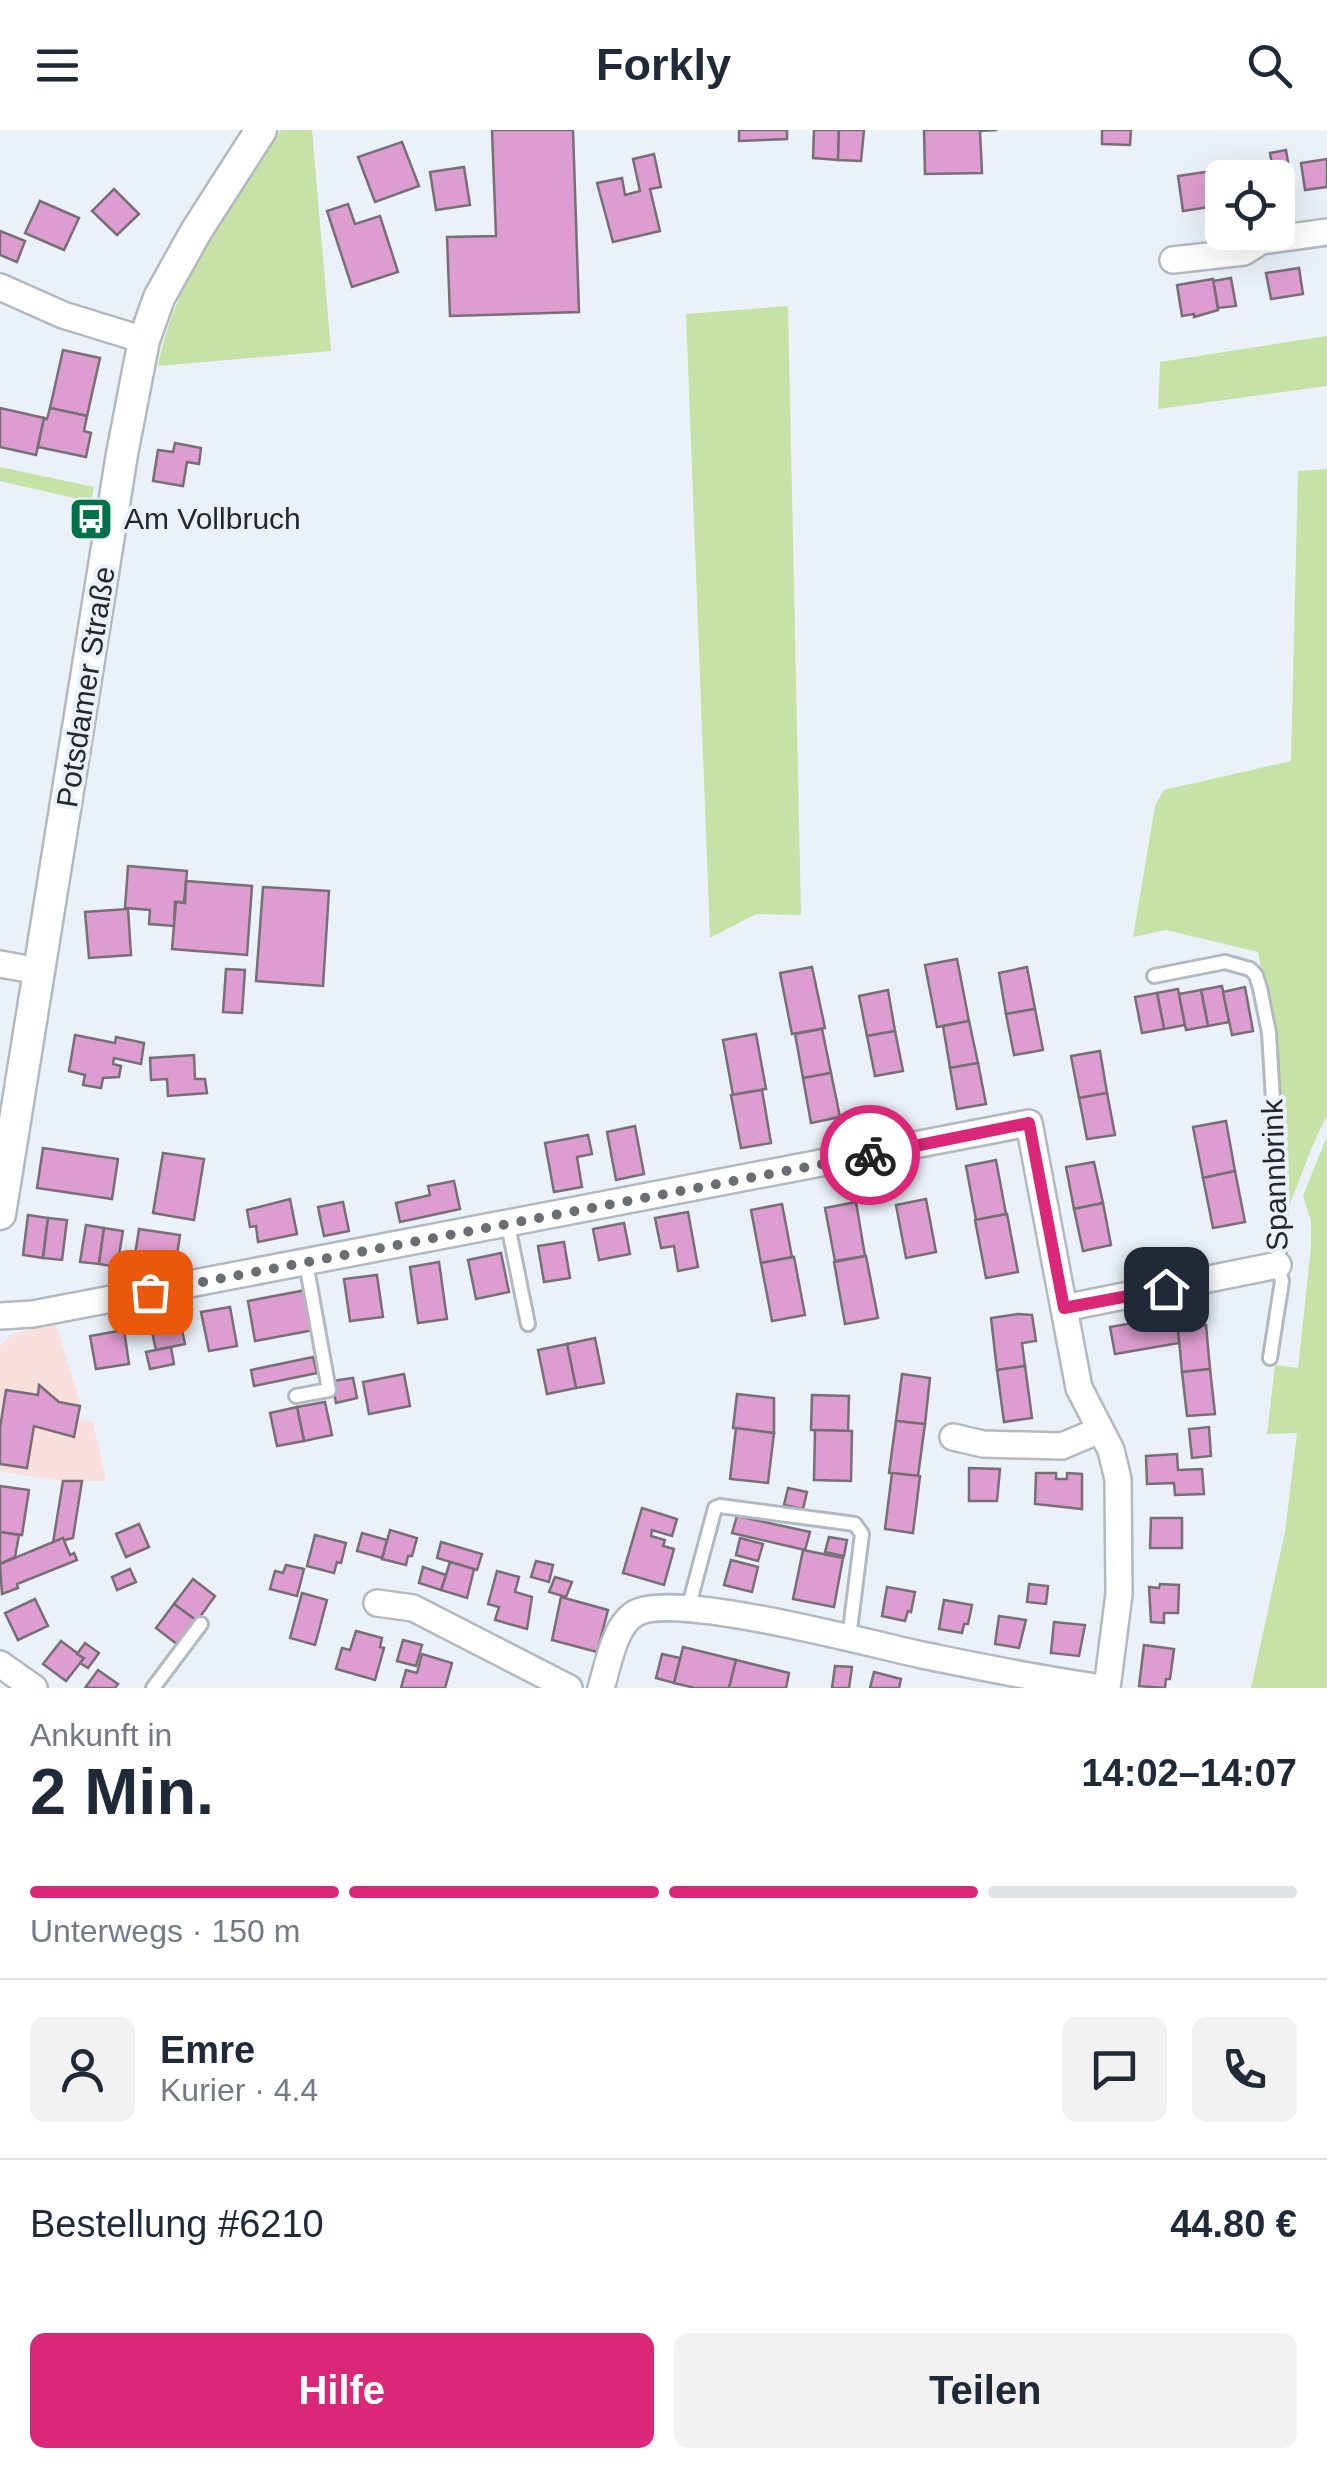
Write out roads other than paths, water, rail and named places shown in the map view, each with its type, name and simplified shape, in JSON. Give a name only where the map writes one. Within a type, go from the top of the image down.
[{"type":"street","name":"Potsdamer Straße","points":[[0,1214],[122,454],[144,340],[176,265],[261,130]]},
{"type":"street","points":[[1173,260],[1244,252],[1261,242],[1327,232]]},
{"type":"street","points":[[0,287],[63,315],[144,340]]},
{"type":"street","points":[[0,964],[39,971]]},
{"type":"street","points":[[0,1316],[33,1314],[306,1263],[1029,1123],[1079,1388],[1116,1466],[1119,1594],[1105,1688],[751,1617],[688,1609],[648,1609],[636,1613],[622,1629],[601,1688]]},
{"type":"street","name":"Spannbrink","points":[[1064,1308],[1278,1266]]},
{"type":"street","points":[[953,1437],[970,1443],[1062,1446],[1100,1430]]},
{"type":"street","points":[[378,1603],[413,1608],[569,1688]]},
{"type":"street","points":[[0,1664],[34,1688]]},
{"type":"lane","name":"Spannbrink","points":[[1154,976],[1225,962],[1239,964],[1256,975],[1269,1033],[1281,1230],[1278,1266]]},
{"type":"lane","points":[[508,1224],[528,1324]]},
{"type":"lane","points":[[296,1396],[329,1390],[306,1263]]},
{"type":"lane","points":[[1270,1358],[1282,1281],[1278,1266]]},
{"type":"lane","points":[[688,1609],[715,1508],[855,1524],[862,1534],[849,1638]]},
{"type":"lane","points":[[154,1688],[201,1624]]},
{"type":"place","name":"Am Vollbruch","points":[[91,519]]}]
